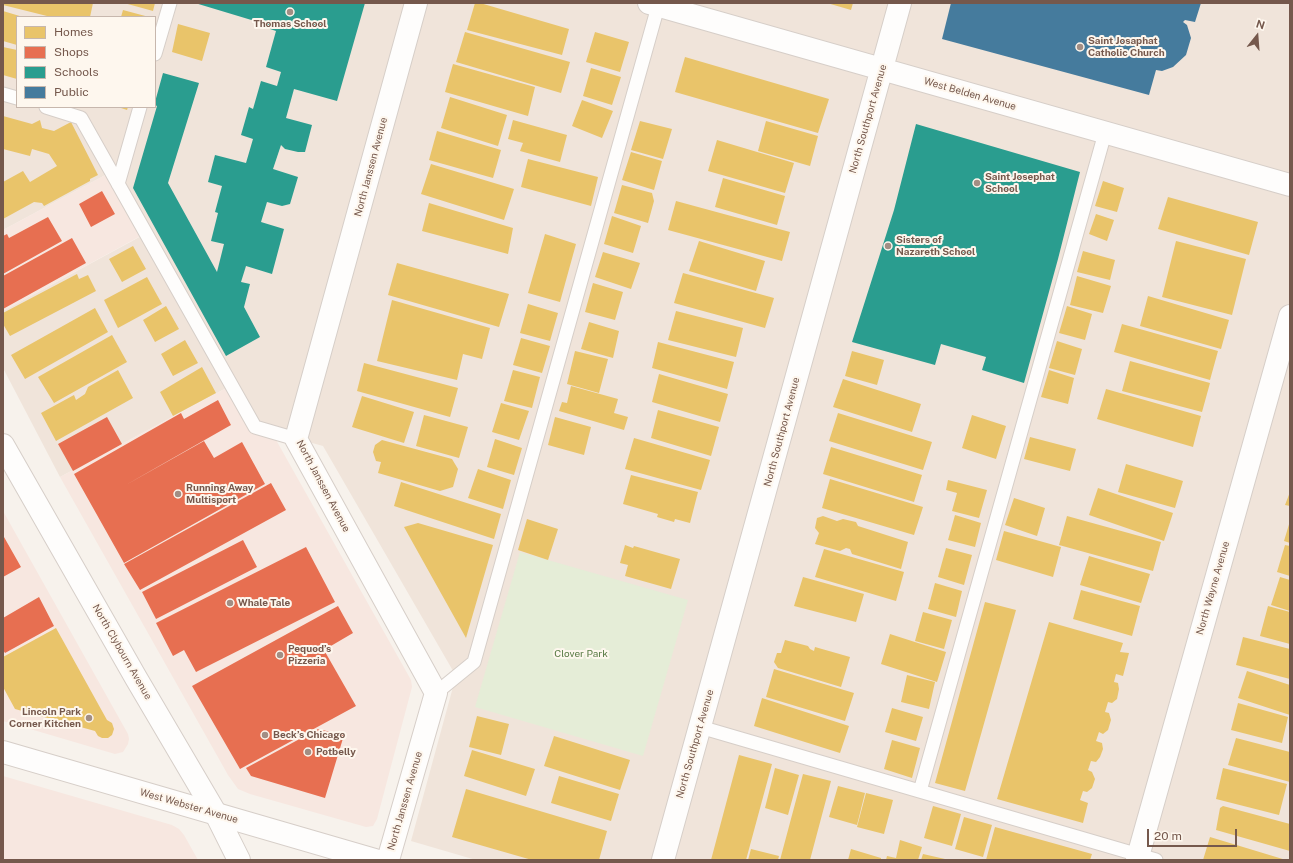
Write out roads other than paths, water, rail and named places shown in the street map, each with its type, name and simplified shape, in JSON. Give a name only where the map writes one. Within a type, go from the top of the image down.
[{"type":"street","name":"North Janssen Avenue","points":[[388,860],[436,692],[296,439],[416,3]]},
{"type":"street","name":"North Southport Avenue","points":[[663,860],[900,3]]},
{"type":"street","name":"West Belden Avenue","points":[[656,4],[882,70],[1290,185]]},
{"type":"street","name":"North Wayne Avenue","points":[[1144,858],[1290,316]]},
{"type":"street","name":"North Clybourn Avenue","points":[[3,445],[132,671],[216,814],[239,860]]},
{"type":"street","name":"West Webster Avenue","points":[[3,752],[375,860]]},
{"type":"lane","points":[[156,51],[170,3]]},
{"type":"lane","points":[[436,692],[474,662],[656,4]]},
{"type":"lane","points":[[3,94],[16,98]]},
{"type":"lane","points":[[49,108],[81,118],[255,427],[296,439]]},
{"type":"lane","points":[[118,184],[140,108]]},
{"type":"lane","points":[[920,791],[1105,133]]},
{"type":"lane","points":[[700,727],[1144,858]]},
{"type":"place","name":"Thomas School","points":[[290,12]]},
{"type":"place","name":"Saint Josaphat Catholic Church","points":[[1080,47]]},
{"type":"place","name":"Saint Josephat School","points":[[977,183]]},
{"type":"place","name":"Sisters of Nazareth School","points":[[888,246]]},
{"type":"place","name":"Running Away Multisport","points":[[178,494]]},
{"type":"place","name":"Whale Tale","points":[[230,603]]},
{"type":"place","name":"Pequod’s Pizzeria","points":[[280,655]]},
{"type":"place","name":"Lincoln Park Corner Kitchen","points":[[89,718]]},
{"type":"place","name":"Beck’s Chicago","points":[[265,735]]},
{"type":"place","name":"Potbelly","points":[[308,752]]},
{"type":"park label","name":"Clover Park","points":[[581,654]]}]
